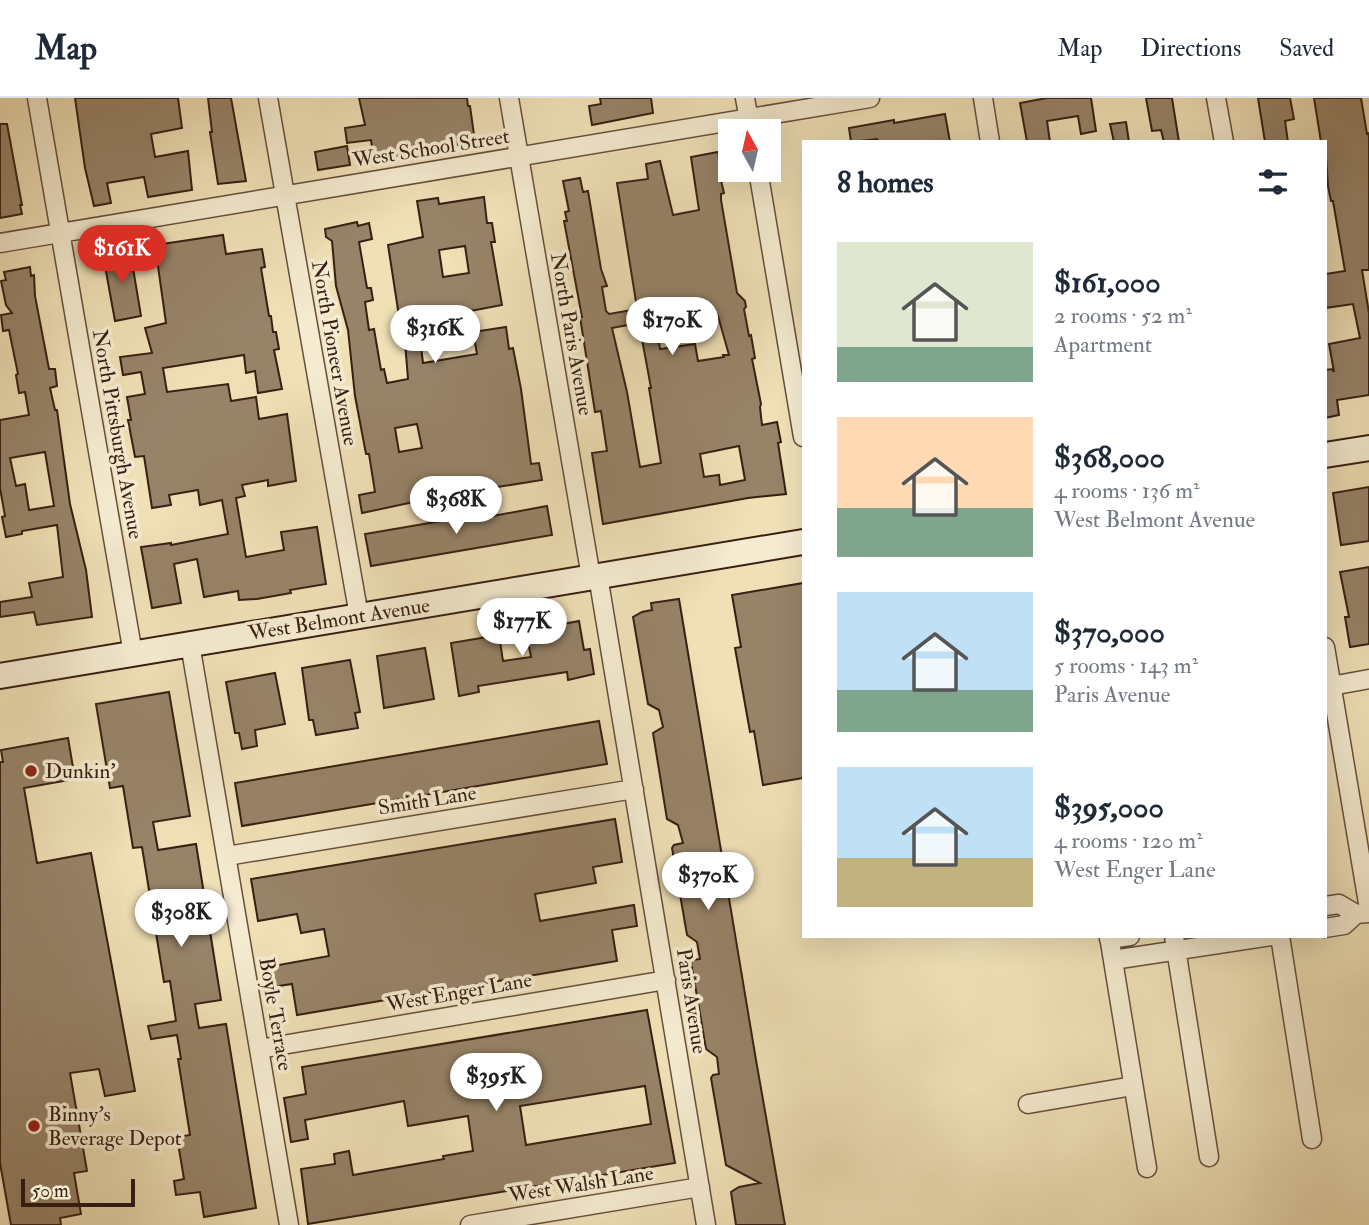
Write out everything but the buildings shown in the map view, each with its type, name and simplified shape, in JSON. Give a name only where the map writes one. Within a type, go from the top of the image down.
[{"type":"main road","points":[[1327,455],[1369,448]]},
{"type":"main road","name":"West Belmont Avenue","points":[[0,676],[802,542]]},
{"type":"street","name":"North Pittsburgh Avenue","points":[[37,98],[133,654]]},
{"type":"street","name":"North Pioneer Avenue","points":[[268,98],[359,616]]},
{"type":"street","name":"North Paris Avenue","points":[[509,98],[594,577]]},
{"type":"street","points":[[745,98],[749,119]]},
{"type":"street","name":"West School Street","points":[[777,119],[870,98]]},
{"type":"street","points":[[982,98],[990,140]]},
{"type":"street","points":[[1216,98],[1224,140]]},
{"type":"street","name":"West School Street","points":[[0,243],[519,157],[718,129]]},
{"type":"street","points":[[760,182],[802,432]]},
{"type":"street","name":"Paris Avenue","points":[[594,577],[634,789],[706,1225]]},
{"type":"street","name":"Boyle Terrace","points":[[190,644],[289,1225]]},
{"type":"street","points":[[1327,660],[1365,912]]},
{"type":"street","points":[[1331,686],[1369,679]]},
{"type":"street","name":"Smith Lane","points":[[227,856],[634,789]]},
{"type":"street","points":[[1327,906],[1339,904],[1365,912]]},
{"type":"street","points":[[1327,928],[1344,925],[1365,912]]},
{"type":"street","points":[[1109,938],[1147,1168]]},
{"type":"street","points":[[1113,960],[1175,944],[1247,938]]},
{"type":"street","points":[[1280,938],[1312,1139]]},
{"type":"street","points":[[1175,944],[1209,1157]]},
{"type":"street","name":"West Enger Lane","points":[[259,1049],[666,981]]},
{"type":"street","points":[[1028,1104],[1133,1086]]},
{"type":"street","name":"West Walsh Lane","points":[[470,1225],[700,1187]]},
{"type":"place","name":"Dunkin'","points":[[31,771]]},
{"type":"place","name":"Binny's Beverage Depot","points":[[34,1126]]}]
